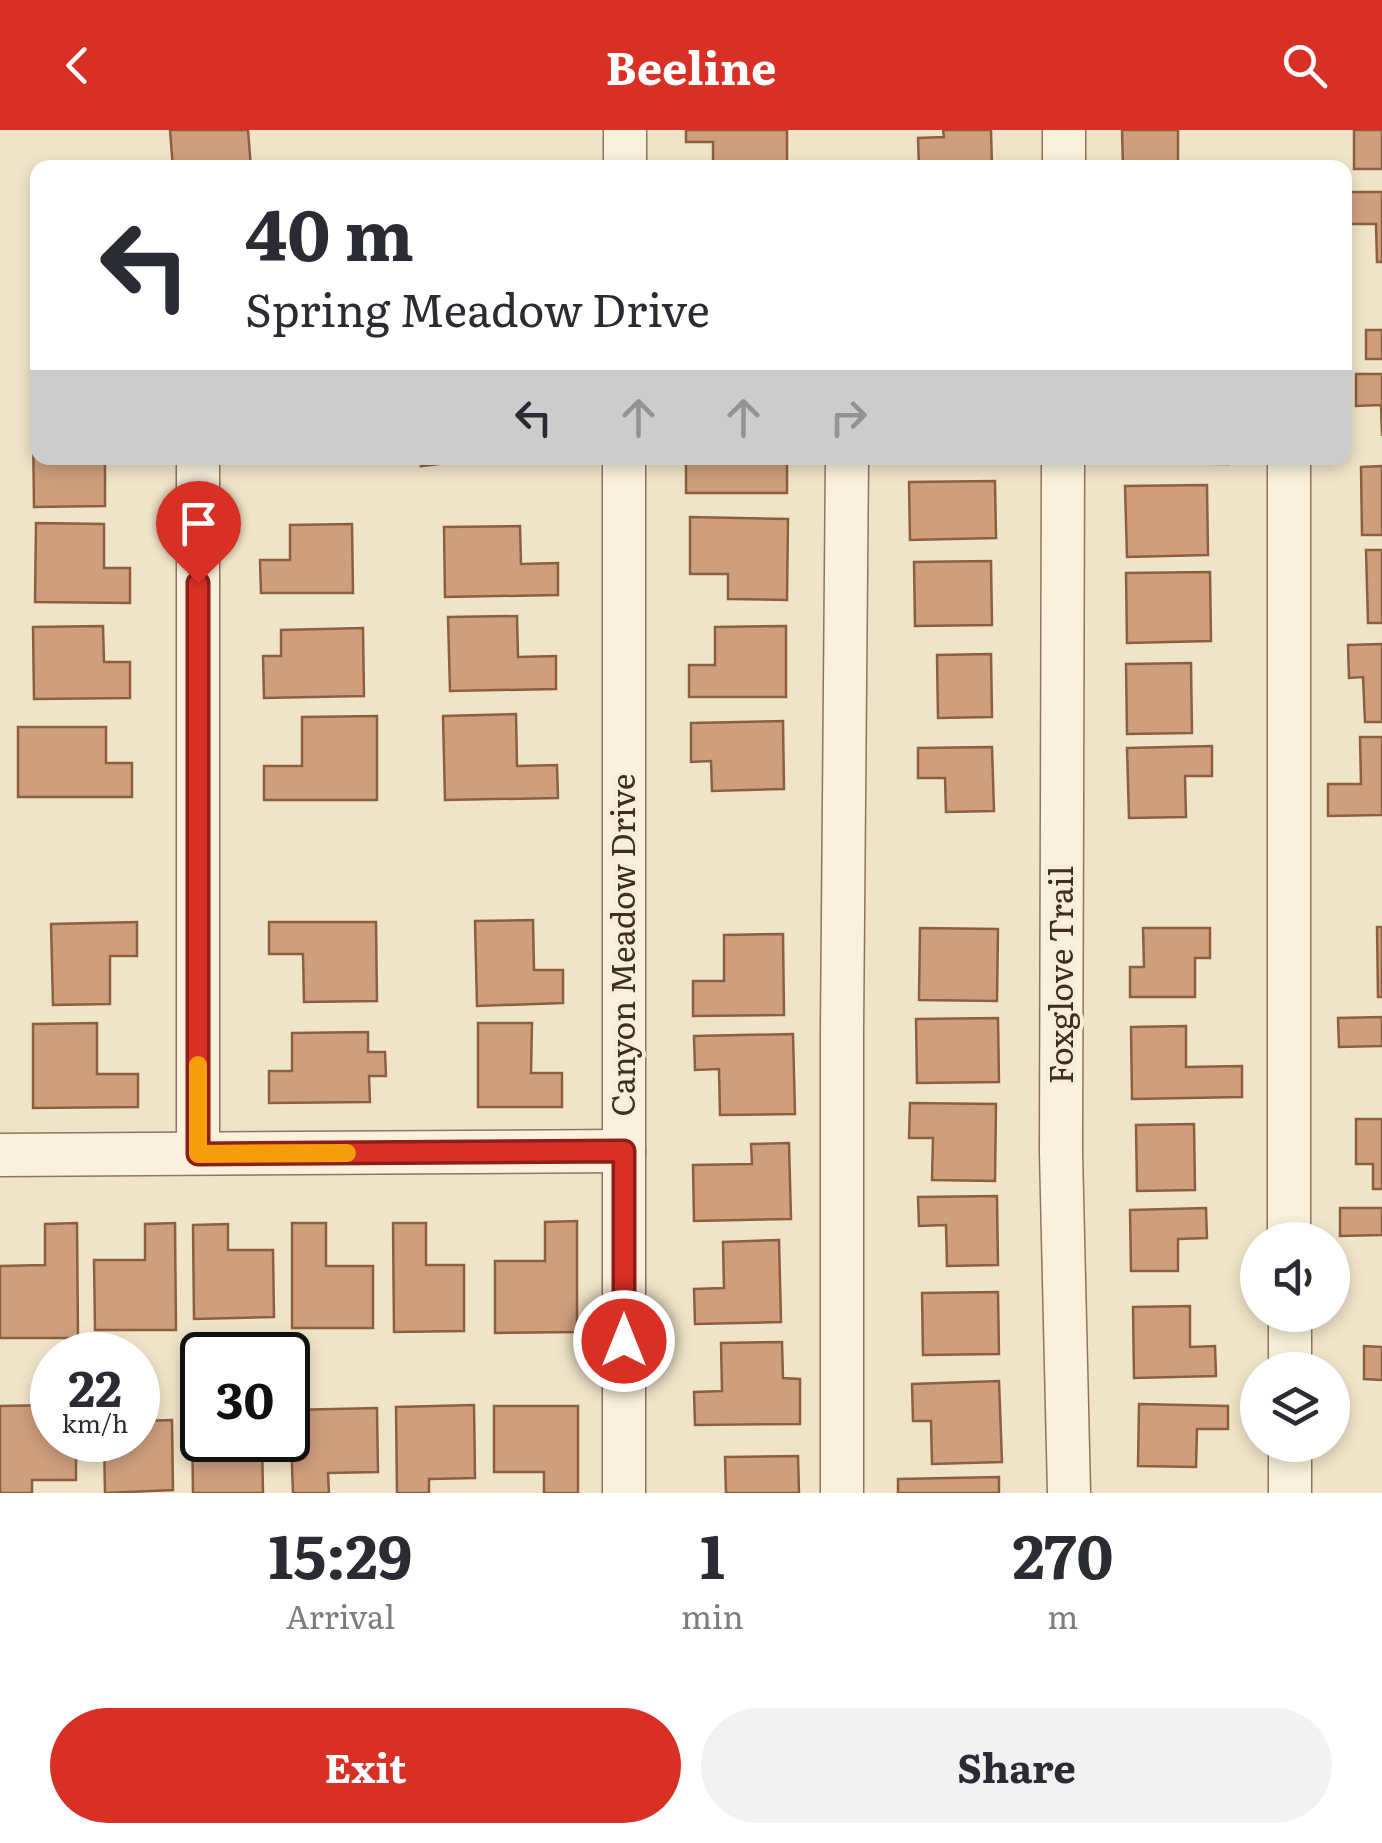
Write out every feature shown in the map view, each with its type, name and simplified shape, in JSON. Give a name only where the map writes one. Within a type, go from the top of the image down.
[{"type":"street","points":[[624,130],[624,160]]},
{"type":"street","points":[[1064,130],[1064,160]]},
{"type":"street","points":[[198,465],[198,1154]]},
{"type":"street","name":"Canyon Meadow Drive","points":[[624,465],[624,1493]]},
{"type":"street","points":[[842,1493],[847,465]]},
{"type":"street","name":"Foxglove Trail","points":[[1063,465],[1061,1152],[1069,1493]]},
{"type":"street","points":[[1289,465],[1290,1222]]},
{"type":"street","points":[[0,1155],[624,1151]]},
{"type":"street","points":[[1290,1462],[1290,1493]]},
{"type":"building","points":[[170,130],[248,130],[250,160],[172,160]]},
{"type":"building","points":[[686,130],[787,130],[787,160],[713,160],[713,142],[686,142]]},
{"type":"building","points":[[943,130],[991,130],[992,160],[919,160],[918,138],[944,137]]},
{"type":"building","points":[[1122,130],[1178,130],[1178,160],[1123,160]]},
{"type":"building","points":[[1354,130],[1382,130],[1382,169],[1354,169]]},
{"type":"building","points":[[1352,192],[1382,192],[1382,262],[1377,262],[1376,224],[1352,224]]},
{"type":"building","points":[[1366,330],[1382,330],[1382,359],[1366,359]]},
{"type":"building","points":[[1356,374],[1382,374],[1382,436],[1381,405],[1356,406]]},
{"type":"building","points":[[33,465],[105,465],[105,506],[34,507]]},
{"type":"building","points":[[686,465],[787,465],[787,493],[686,493]]},
{"type":"building","points":[[1382,466],[1382,535],[1362,535],[1361,467]]},
{"type":"building","points":[[995,481],[996,538],[910,540],[909,482]]},
{"type":"building","points":[[1207,485],[1208,555],[1127,557],[1125,486]]},
{"type":"building","points":[[690,517],[788,519],[787,600],[728,599],[728,574],[690,574]]},
{"type":"building","points":[[36,523],[104,524],[104,568],[130,568],[130,603],[35,602]]},
{"type":"building","points":[[352,524],[353,593],[261,593],[260,560],[290,560],[290,525]]},
{"type":"building","points":[[520,526],[521,564],[558,563],[558,595],[445,597],[444,527]]},
{"type":"building","points":[[1366,550],[1382,550],[1382,623],[1368,623]]},
{"type":"building","points":[[991,561],[992,625],[915,626],[914,562]]},
{"type":"building","points":[[1210,572],[1211,641],[1127,643],[1126,573]]},
{"type":"building","points":[[517,616],[518,657],[556,656],[556,689],[450,691],[448,617]]},
{"type":"building","points":[[103,626],[104,662],[130,662],[130,698],[34,699],[33,627]]},
{"type":"building","points":[[786,626],[786,697],[689,697],[689,665],[715,665],[715,627]]},
{"type":"building","points":[[363,628],[364,696],[264,698],[263,656],[281,656],[281,630]]},
{"type":"building","points":[[1382,644],[1382,722],[1365,722],[1363,677],[1349,678],[1348,645]]},
{"type":"building","points":[[991,654],[992,717],[938,718],[937,655]]},
{"type":"building","points":[[1191,663],[1192,733],[1127,734],[1126,664]]},
{"type":"building","points":[[516,714],[517,766],[557,765],[558,798],[445,800],[443,716]]},
{"type":"building","points":[[377,716],[377,800],[264,800],[264,766],[302,766],[302,717]]},
{"type":"building","points":[[783,721],[784,789],[712,791],[711,761],[691,762],[691,723]]},
{"type":"building","points":[[18,727],[106,727],[106,763],[132,763],[132,797],[18,797]]},
{"type":"building","points":[[1360,737],[1382,737],[1382,815],[1328,816],[1328,784],[1361,784]]},
{"type":"building","points":[[1212,746],[1212,776],[1185,776],[1186,817],[1129,818],[1127,748]]},
{"type":"building","points":[[992,747],[994,811],[946,812],[945,778],[918,778],[918,748]]},
{"type":"building","points":[[533,920],[534,970],[563,970],[563,1003],[477,1006],[475,921]]},
{"type":"building","points":[[137,922],[137,956],[110,956],[110,1004],[53,1005],[51,924]]},
{"type":"building","points":[[269,922],[376,922],[377,1001],[304,1002],[303,954],[269,954]]},
{"type":"building","points":[[1377,927],[1382,927],[1382,997],[1378,997]]},
{"type":"building","points":[[920,928],[998,929],[997,1001],[919,1000]]},
{"type":"building","points":[[1143,928],[1210,928],[1210,958],[1195,958],[1195,997],[1130,997],[1130,967],[1144,967]]},
{"type":"building","points":[[783,934],[784,1015],[693,1016],[693,981],[724,981],[724,935]]},
{"type":"building","points":[[1382,1017],[1382,1046],[1339,1047],[1338,1018]]},
{"type":"building","points":[[998,1018],[999,1082],[917,1083],[916,1019]]},
{"type":"building","points":[[97,1023],[97,1074],[138,1074],[138,1107],[33,1108],[33,1024]]},
{"type":"building","points":[[478,1023],[532,1023],[531,1073],[562,1073],[562,1107],[478,1107]]},
{"type":"building","points":[[1186,1026],[1186,1067],[1242,1066],[1242,1097],[1132,1099],[1131,1027]]},
{"type":"building","points":[[368,1032],[368,1052],[385,1052],[386,1076],[369,1076],[370,1102],[269,1103],[269,1071],[292,1071],[292,1033]]},
{"type":"building","points":[[793,1034],[795,1114],[720,1115],[719,1069],[695,1070],[694,1036]]},
{"type":"building","points":[[910,1103],[996,1104],[995,1181],[932,1180],[933,1138],[909,1138]]},
{"type":"building","points":[[1356,1119],[1382,1119],[1382,1189],[1373,1189],[1373,1164],[1356,1164]]},
{"type":"building","points":[[1194,1124],[1195,1190],[1137,1191],[1136,1125]]},
{"type":"building","points":[[789,1143],[791,1219],[694,1221],[693,1165],[752,1164],[751,1144]]},
{"type":"building","points":[[997,1196],[998,1265],[947,1266],[946,1225],[919,1226],[918,1197]]},
{"type":"building","points":[[1206,1208],[1207,1238],[1178,1239],[1178,1271],[1131,1271],[1130,1210]]},
{"type":"building","points":[[1340,1208],[1382,1208],[1382,1235],[1350,1236],[1350,1222],[1340,1222]]},
{"type":"building","points":[[577,1221],[577,1332],[495,1333],[495,1261],[545,1261],[545,1222]]},
{"type":"building","points":[[77,1223],[78,1332],[30,1332],[30,1338],[0,1338],[0,1266],[45,1265],[45,1224]]},
{"type":"building","points":[[175,1223],[176,1330],[95,1330],[94,1260],[145,1260],[145,1224]]},
{"type":"building","points":[[292,1223],[326,1223],[326,1266],[373,1266],[373,1328],[292,1328]]},
{"type":"building","points":[[393,1223],[426,1223],[426,1265],[464,1265],[464,1331],[394,1332]]},
{"type":"building","points":[[228,1224],[228,1250],[273,1250],[274,1317],[194,1319],[193,1225]]},
{"type":"building","points":[[779,1240],[781,1322],[695,1324],[694,1289],[724,1288],[723,1242]]},
{"type":"building","points":[[998,1292],[999,1354],[923,1355],[922,1293]]},
{"type":"building","points":[[1190,1306],[1190,1347],[1215,1346],[1216,1376],[1134,1378],[1133,1307]]},
{"type":"building","points":[[782,1342],[783,1378],[800,1379],[800,1424],[695,1425],[694,1392],[722,1391],[721,1343]]},
{"type":"building","points":[[1364,1346],[1382,1347],[1382,1380],[1364,1379]]},
{"type":"building","points":[[999,1381],[1002,1462],[932,1464],[931,1421],[913,1421],[912,1384]]},
{"type":"building","points":[[1139,1404],[1228,1406],[1228,1429],[1197,1429],[1196,1467],[1138,1466]]},
{"type":"building","points":[[30,1405],[30,1462],[76,1462],[76,1480],[32,1480],[32,1493],[0,1493],[0,1406]]},
{"type":"building","points":[[474,1405],[475,1478],[429,1479],[429,1493],[397,1493],[396,1407]]},
{"type":"building","points":[[494,1406],[578,1406],[578,1493],[544,1493],[544,1472],[494,1472]]},
{"type":"building","points":[[377,1408],[378,1472],[328,1473],[329,1493],[293,1493],[292,1462],[310,1462],[310,1410]]},
{"type":"building","points":[[160,1420],[172,1420],[173,1490],[105,1493],[104,1462],[160,1462]]},
{"type":"building","points":[[798,1456],[799,1493],[726,1493],[725,1457]]},
{"type":"building","points":[[193,1462],[262,1462],[263,1493],[193,1493]]},
{"type":"building","points":[[999,1477],[999,1493],[898,1493],[898,1479]]},
{"type":"slow traffic","points":[[198,1065],[198,1154],[347,1153]]},
{"type":"route","points":[[198,583],[198,1154],[624,1151],[624,1341]]}]
